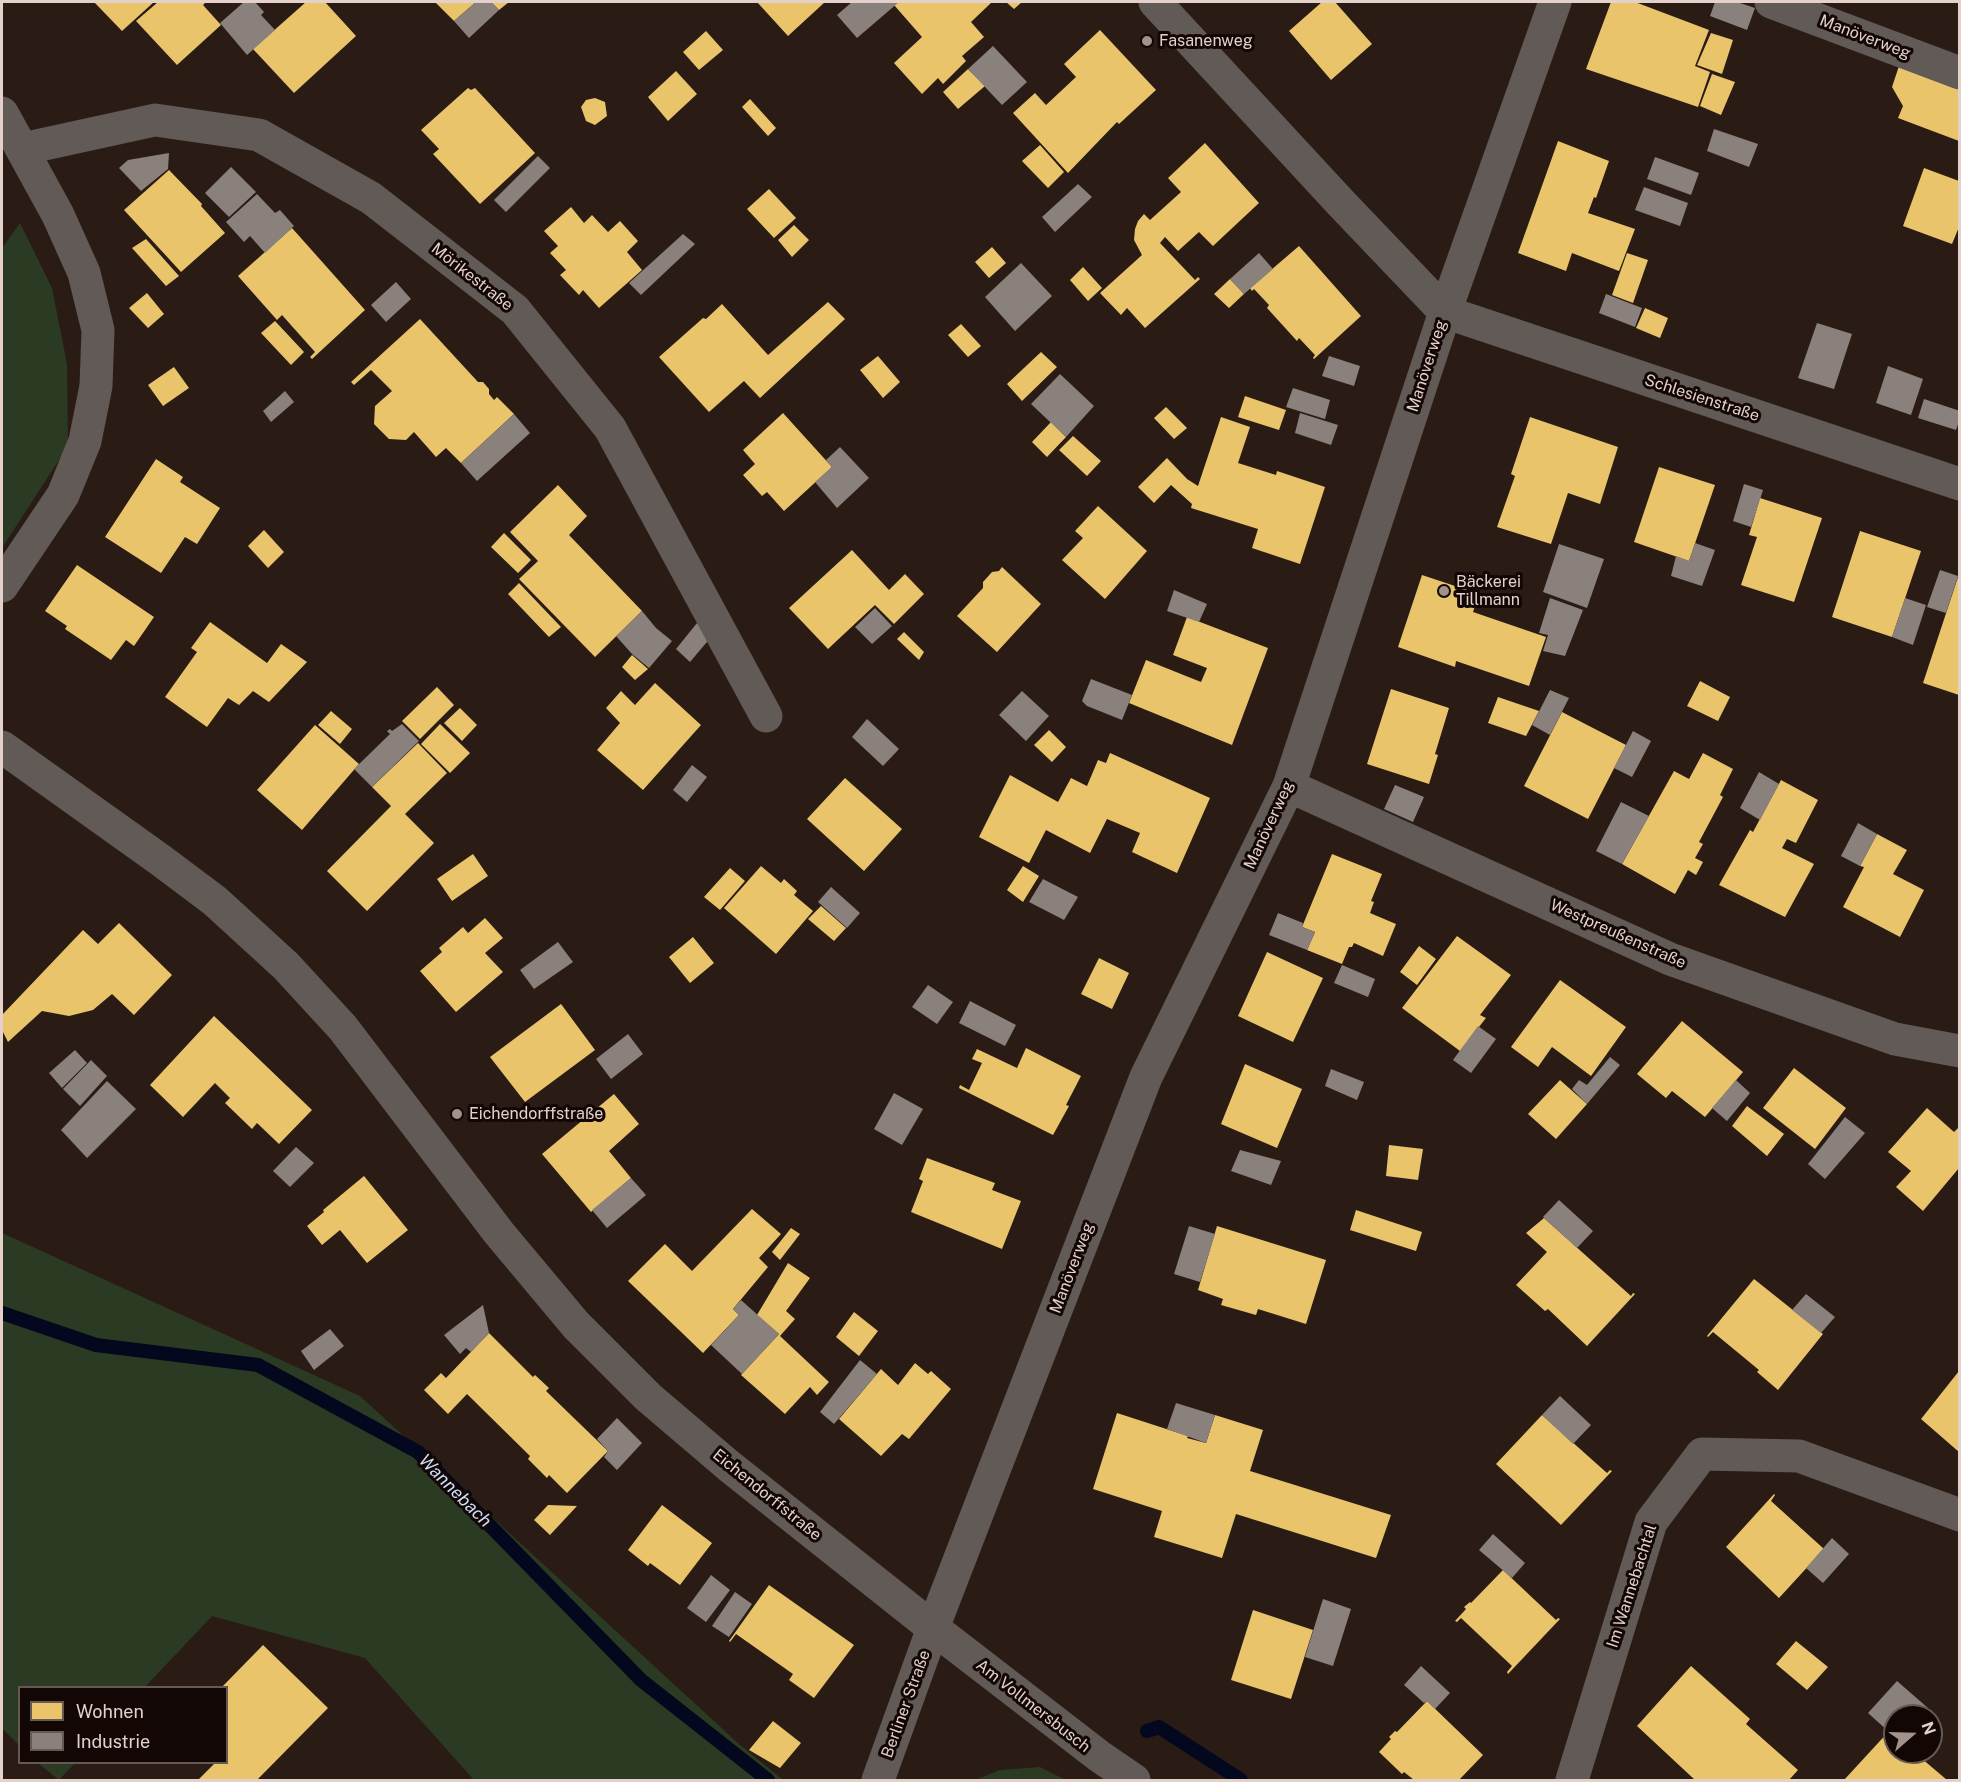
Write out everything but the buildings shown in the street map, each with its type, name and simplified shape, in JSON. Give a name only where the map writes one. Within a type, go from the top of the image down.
[{"type":"street","points":[[1155,2],[1445,312]]},
{"type":"street","name":"Manöverweg","points":[[933,1628],[1146,1077],[1289,786],[1445,312],[1555,2]]},
{"type":"street","name":"Manöverweg","points":[[1771,2],[1959,73]]},
{"type":"street","points":[[2,113],[58,215],[84,273],[98,330],[96,387],[85,441],[63,495],[2,586]]},
{"type":"street","name":"Mörikestraße","points":[[22,149],[155,120],[259,135],[371,198],[515,310],[610,428],[766,716]]},
{"type":"street","name":"Schlesienstraße","points":[[1445,312],[1959,484]]},
{"type":"street","name":"Eichendorffstraße","points":[[2,747],[215,901],[286,966],[343,1028],[499,1233],[576,1325],[657,1405],[729,1466],[933,1628]]},
{"type":"street","name":"Westpreußenstraße","points":[[1289,786],[1670,959],[1895,1039],[1959,1051]]},
{"type":"street","name":"Im Wannebachtal","points":[[1572,1780],[1651,1522],[1702,1454],[1799,1456],[1959,1515]]},
{"type":"street","name":"Berliner Straße","points":[[878,1780],[933,1628]]},
{"type":"street","name":"Am Vollmersbusch","points":[[933,1628],[1099,1756],[1134,1780]]},
{"type":"green space","points":[[20,223],[52,288],[67,364],[68,446],[2,548],[2,248]]},
{"type":"green space","points":[[2,1233],[360,1396],[739,1744],[783,1780],[474,1780],[365,1658],[212,1616],[146,1686],[18,1686],[18,1744],[2,1728]]},
{"type":"green space","points":[[39,1764],[74,1764],[59,1780]]},
{"type":"green space","points":[[1040,1767],[1066,1780],[975,1780],[1000,1770]]},
{"type":"waterway","name":"Wannebach","points":[[2,1313],[96,1345],[258,1365],[418,1452],[641,1680],[768,1780]]},
{"type":"waterway","name":"Wannebach","points":[[1147,1731],[1159,1727],[1241,1780]]},
{"type":"place","name":"Fasanenweg","points":[[1147,41]]},
{"type":"place","name":"Bäckerei Tillmann","points":[[1444,591]]},
{"type":"place","name":"Eichendorffstraße","points":[[457,1114]]}]
